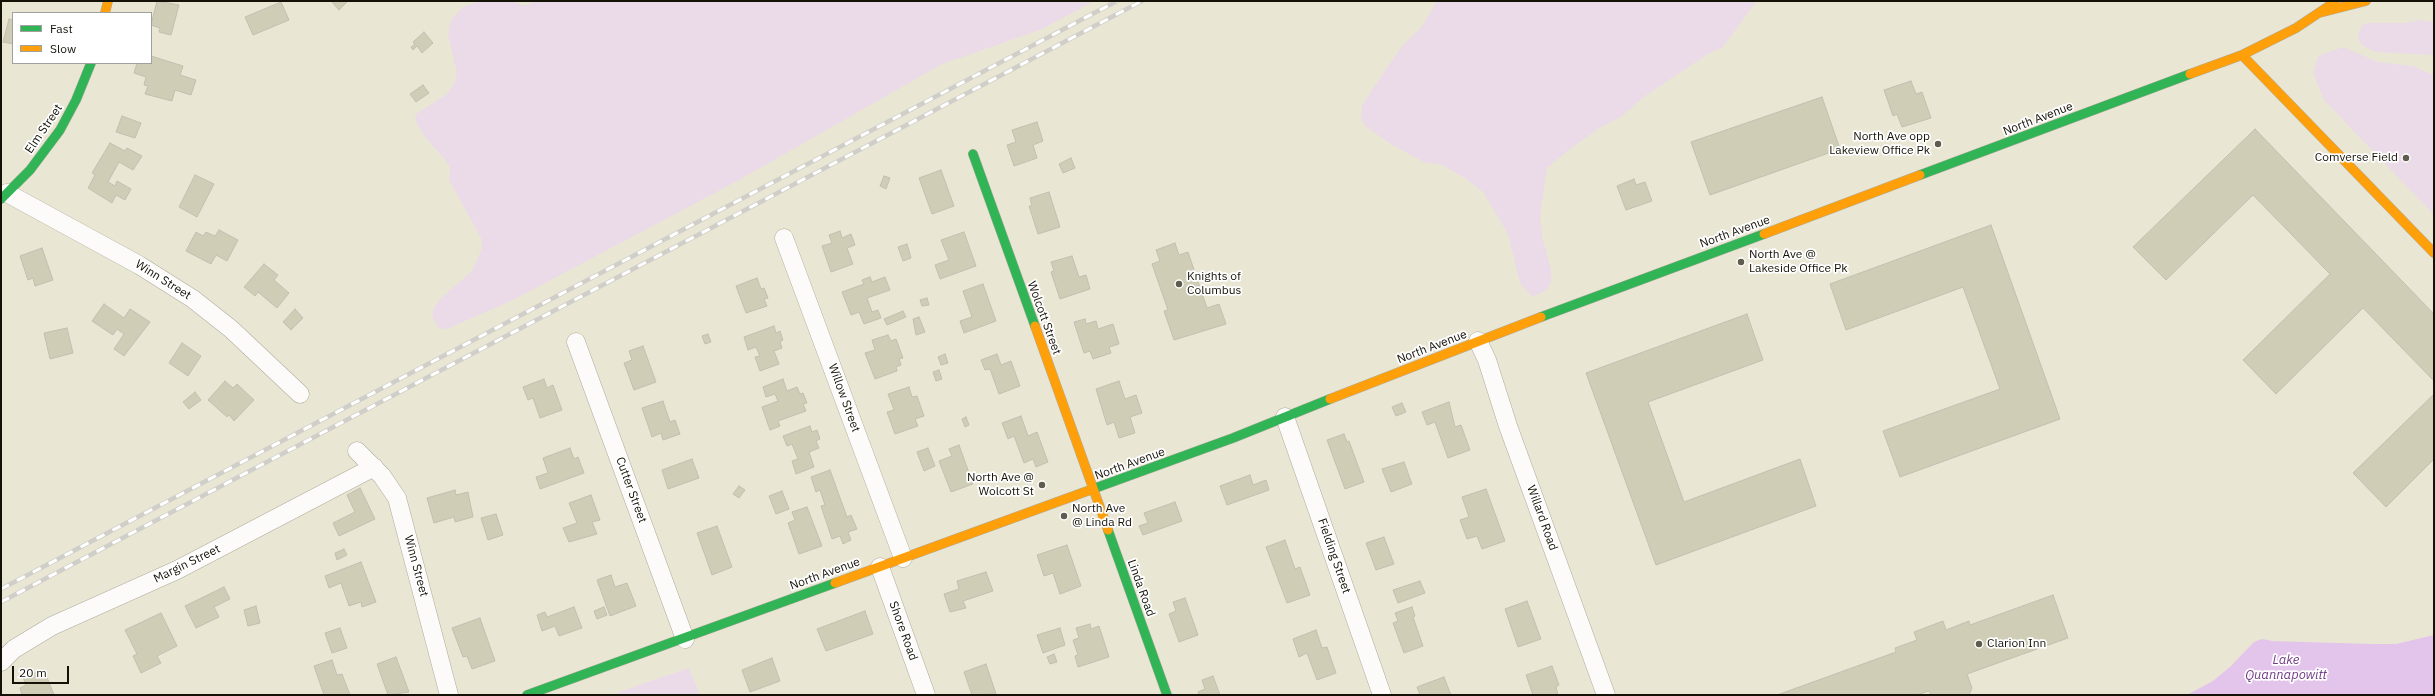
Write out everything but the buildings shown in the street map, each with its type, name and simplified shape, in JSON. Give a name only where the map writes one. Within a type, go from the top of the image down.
[{"type":"main road","points":[[105,12],[108,1]]},
{"type":"main road","points":[[2319,13],[2327,1]]},
{"type":"main road","name":"North Avenue","points":[[527,695],[1093,490],[1478,342],[2242,55],[2296,28],[2336,1]]},
{"type":"main road","points":[[2319,13],[2366,1]]},
{"type":"main road","points":[[2242,55],[2434,253]]},
{"type":"main road","name":"Elm Street","points":[[4,196],[30,170],[60,130],[76,100],[91,64]]},
{"type":"main road","name":"Wolcott Street","points":[[973,154],[1093,490]]},
{"type":"main road","name":"Linda Road","points":[[1093,490],[1167,695]]},
{"type":"street","name":"Winn Street","points":[[4,196],[139,265],[193,299],[231,330],[300,394]]},
{"type":"street","name":"Willow Street","points":[[784,238],[903,558]]},
{"type":"street","name":"Cutter Street","points":[[576,342],[685,639]]},
{"type":"street","name":"Willard Road","points":[[1478,342],[1487,360],[1508,426],[1606,695]]},
{"type":"street","name":"Fielding Street","points":[[1285,417],[1382,695]]},
{"type":"street","name":"Winn Street","points":[[357,451],[389,483],[400,507],[450,695]]},
{"type":"street","name":"Margin Street","points":[[1,662],[14,649],[52,626],[177,570],[374,467]]},
{"type":"street","name":"Shore Road","points":[[880,567],[926,695]]},
{"type":"shaded area","points":[[482,1],[514,1],[521,5],[528,5],[532,1],[1095,1],[1040,30],[942,64],[739,180],[515,299],[447,329],[439,328],[434,320],[432,315],[434,308],[440,299],[472,271],[482,248],[481,238],[449,180],[450,168],[447,162],[425,137],[415,120],[416,114],[447,94],[455,82],[457,73],[448,34],[451,20],[463,7]]},
{"type":"shaded area","points":[[1437,1],[1757,1],[1722,48],[1711,52],[1645,96],[1621,117],[1601,127],[1571,148],[1547,168],[1540,216],[1542,236],[1551,270],[1551,282],[1547,290],[1532,297],[1520,283],[1508,234],[1483,192],[1465,178],[1442,165],[1424,162],[1394,146],[1366,127],[1361,119],[1362,106],[1372,90],[1402,46],[1421,28]]},
{"type":"shaded area","points":[[2419,20],[2434,22],[2434,55],[2375,52],[2362,45],[2359,41],[2358,36],[2361,27],[2366,23],[2405,23]]},
{"type":"shaded area","name":"Comverse Field","points":[[2343,47],[2378,62],[2413,66],[2434,75],[2434,215],[2324,100],[2313,73],[2318,56]]},
{"type":"shaded area","points":[[689,668],[700,695],[611,695],[648,682]]},
{"type":"water","name":"Lake Quannapowitt","points":[[2434,635],[2434,695],[2187,695],[2213,681],[2231,666],[2254,642],[2262,639],[2272,641],[2396,644]]},
{"type":"railway","points":[[1,589],[1117,1]]},
{"type":"railway","points":[[1,602],[1142,1]]},
{"type":"traffic: fast","points":[[1,199],[30,170],[60,130],[76,100],[91,64]]},
{"type":"traffic: fast","points":[[1920,175],[2190,74]]},
{"type":"traffic: fast","points":[[973,154],[1035,326]]},
{"type":"traffic: fast","points":[[1541,317],[1764,234]]},
{"type":"traffic: fast","points":[[1090,490],[1233,438],[1330,399]]},
{"type":"traffic: fast","points":[[1108,530],[1167,695]]},
{"type":"traffic: fast","points":[[527,695],[835,583]]},
{"type":"traffic: slow","points":[[105,12],[108,1]]},
{"type":"traffic: slow","points":[[2319,13],[2366,1]]},
{"type":"traffic: slow","points":[[2190,74],[2242,55],[2296,28],[2335,2]]},
{"type":"traffic: slow","points":[[2242,55],[2434,253]]},
{"type":"traffic: slow","points":[[1764,234],[1920,175]]},
{"type":"traffic: slow","points":[[1330,399],[1541,317]]},
{"type":"traffic: slow","points":[[1035,326],[1108,530]]},
{"type":"traffic: slow","points":[[835,583],[1090,490]]},
{"type":"place","name":"North Ave opp Lakeview Office Pk","points":[[1938,144]]},
{"type":"place","name":"Comverse Field","points":[[2406,158]]},
{"type":"place","name":"North Ave @ Lakeside Office Pk","points":[[1741,262]]},
{"type":"place","name":"Knights of Columbus","points":[[1179,284]]},
{"type":"place","name":"North Ave @ Wolcott St","points":[[1042,485]]},
{"type":"place","name":"North Ave @ Linda Rd","points":[[1064,516]]},
{"type":"place","name":"Clarion Inn","points":[[1979,644]]}]
